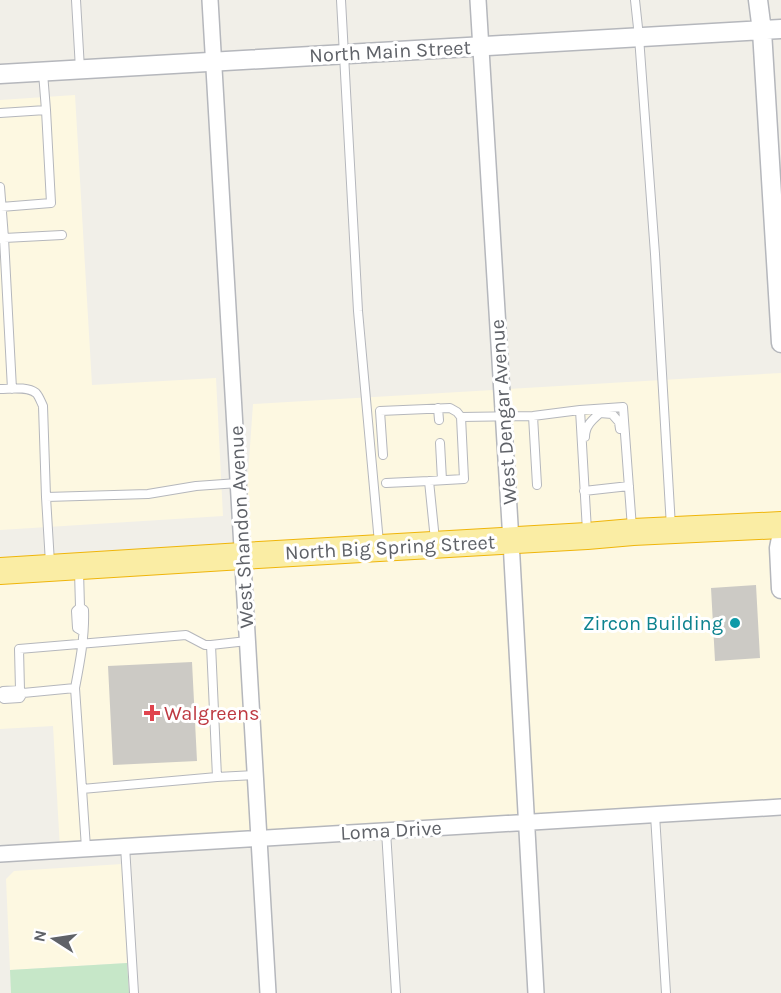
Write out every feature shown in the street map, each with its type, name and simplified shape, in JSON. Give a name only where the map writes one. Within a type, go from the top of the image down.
[{"type":"highway","name":"North Big Spring Street","points":[[0,572],[633,532],[781,525]]},
{"type":"street","name":"West Shandon Avenue","points":[[210,0],[268,993]]},
{"type":"street","name":"West Dengar Avenue","points":[[478,0],[536,993]]},
{"type":"street","points":[[758,0],[762,30],[781,343]]},
{"type":"street","name":"North Main Street","points":[[0,74],[781,29]]},
{"type":"street","points":[[781,538],[779,548],[781,589]]},
{"type":"street","name":"Loma Drive","points":[[0,854],[781,807]]},
{"type":"lane","points":[[76,0],[80,69]]},
{"type":"lane","points":[[341,0],[358,311],[380,548]]},
{"type":"lane","points":[[635,0],[655,266],[671,531]]},
{"type":"lane","points":[[1,207],[51,203],[43,71]]},
{"type":"lane","points":[[0,113],[46,110]]},
{"type":"lane","points":[[0,187],[12,389]]},
{"type":"lane","points":[[2,238],[62,235]]},
{"type":"lane","points":[[0,389],[27,390],[36,393],[43,406],[51,568]]},
{"type":"lane","points":[[461,417],[533,416],[623,407],[633,532]]},
{"type":"lane","points":[[438,408],[439,420]]},
{"type":"lane","points":[[383,455],[380,411],[450,408],[461,417],[464,479],[386,483]]},
{"type":"lane","points":[[580,410],[587,536]]},
{"type":"lane","points":[[583,471],[585,433],[590,421],[600,413],[612,414],[619,422],[622,452],[627,455]]},
{"type":"lane","points":[[533,416],[537,485]]},
{"type":"lane","points":[[440,443],[442,480]]},
{"type":"lane","points":[[429,481],[435,545]]},
{"type":"lane","points":[[46,496],[148,494],[196,486],[238,483]]},
{"type":"lane","points":[[584,491],[629,486]]},
{"type":"lane","points":[[78,567],[80,608],[84,610],[84,628],[75,688],[86,848]]},
{"type":"lane","points":[[0,696],[4,699],[20,698],[22,692],[19,649],[186,635],[205,645],[247,641]]},
{"type":"lane","points":[[211,645],[217,777]]},
{"type":"lane","points":[[22,692],[75,688]]},
{"type":"lane","points":[[82,789],[255,775]]},
{"type":"lane","points":[[655,815],[666,993]]},
{"type":"lane","points":[[386,831],[396,993]]},
{"type":"lane","points":[[125,846],[134,993]]},
{"type":"shaded area","points":[[75,95],[92,385],[216,378],[223,516],[0,530],[0,100]]},
{"type":"shaded area","points":[[781,373],[781,807],[60,849],[53,726],[0,729],[0,562],[242,559],[253,404]]},
{"type":"shaded area","points":[[122,864],[127,963],[10,970],[6,879],[14,871]]},
{"type":"green space","points":[[127,963],[129,993],[11,993],[10,970]]},
{"type":"building","name":"Zircon Building","points":[[756,585],[760,658],[715,661],[711,588]]},
{"type":"building","name":"Walgreens","points":[[192,662],[197,761],[113,765],[108,666]]},
{"type":"place","name":"Zircon Building","points":[[735,623]]},
{"type":"place","name":"Walgreens","points":[[152,713]]}]
